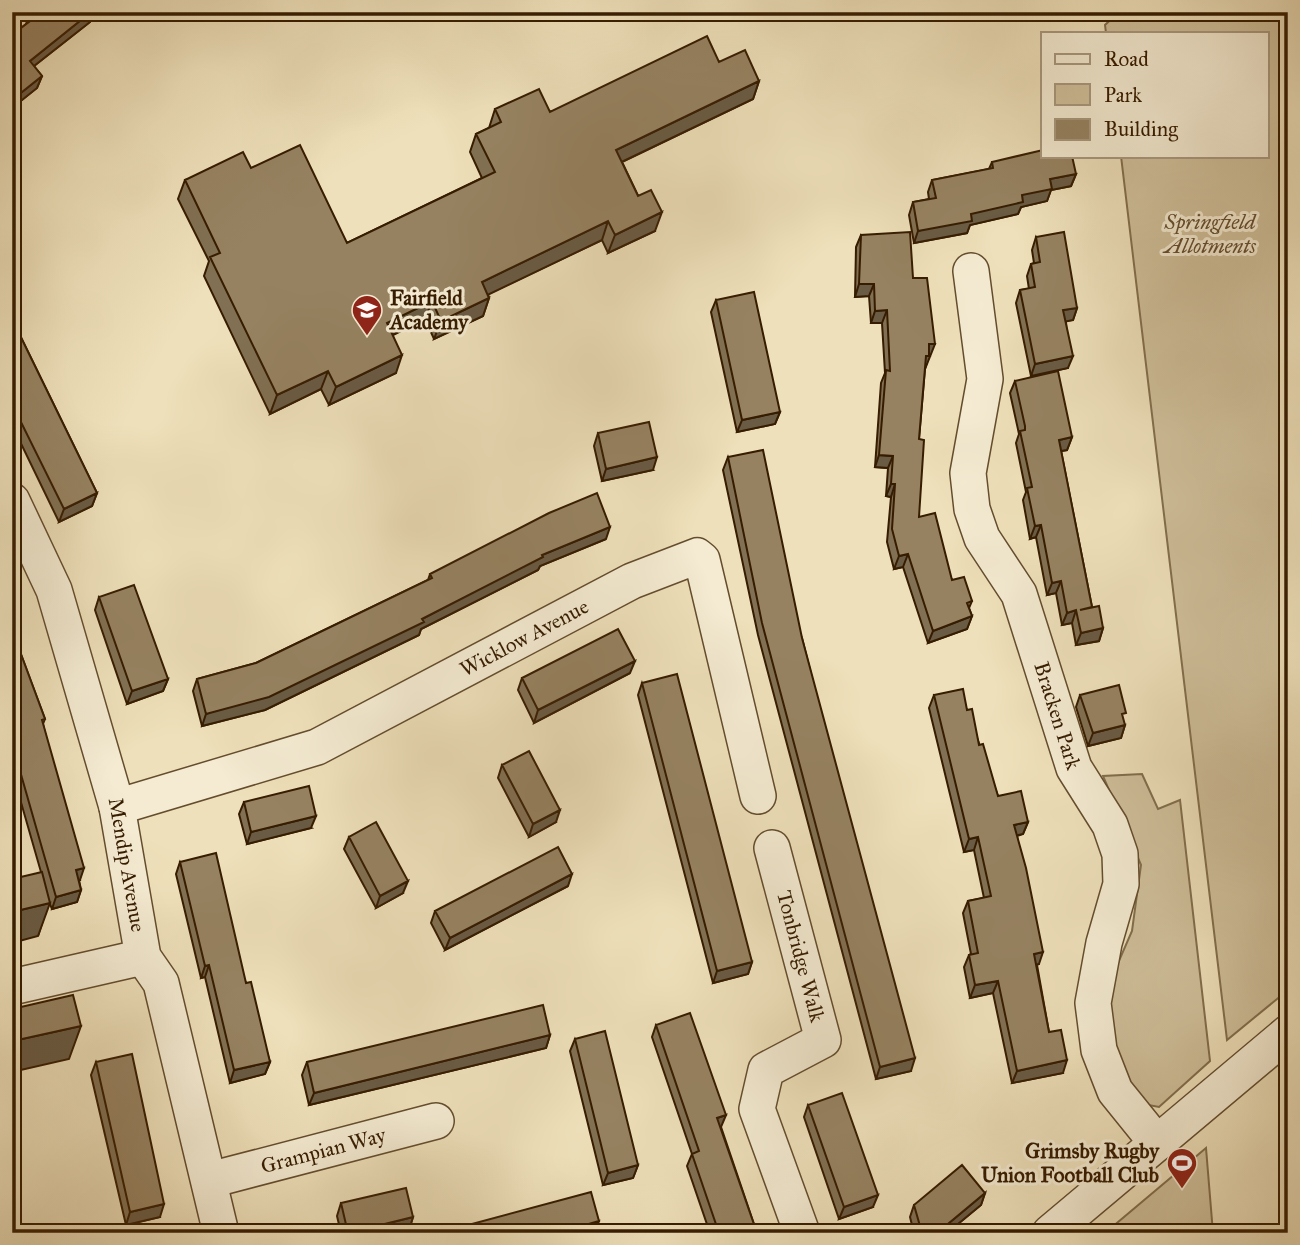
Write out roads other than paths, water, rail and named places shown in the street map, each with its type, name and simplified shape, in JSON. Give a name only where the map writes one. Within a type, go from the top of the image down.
[{"type":"street","name":"Bracken Park","points":[[971,271],[985,379],[968,473],[972,509],[982,538],[1019,594],[1074,768],[1110,825],[1120,854],[1121,884],[1104,943],[1093,1003],[1097,1038],[1115,1091],[1157,1143]]},
{"type":"street","name":"Mendip Avenue","points":[[12,501],[54,590],[117,807],[143,957],[161,983],[221,1233]]},
{"type":"street","name":"Wicklow Avenue","points":[[117,807],[317,747],[632,581],[697,556],[702,560],[758,796]]},
{"type":"street","name":"Tonbridge Walk","points":[[772,848],[823,1040],[766,1070],[757,1110],[802,1233]]},
{"type":"street","points":[[12,987],[143,957]]},
{"type":"street","points":[[1050,1233],[1288,1033]]},
{"type":"street","name":"Grampian Way","points":[[210,1180],[436,1121]]},
{"type":"place","name":"Fairfield Academy","points":[[367,337]]},
{"type":"place","name":"Grimsby Rugby Union Football Club","points":[[1182,1190]]},
{"type":"park label","name":"Springfield Allotments","points":[[1210,234]]}]
